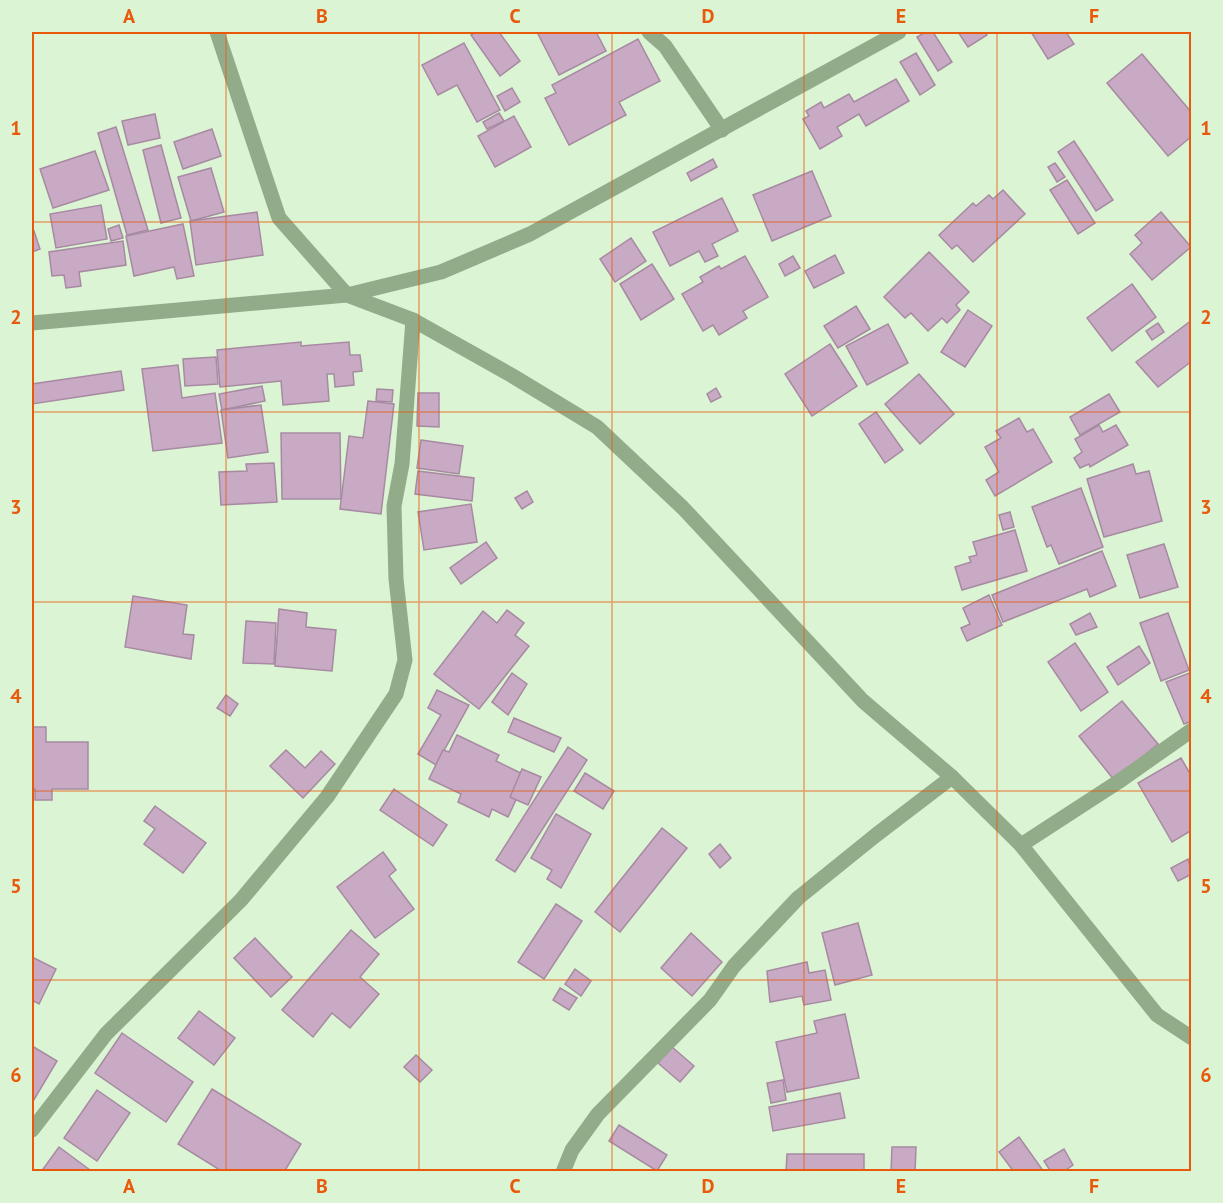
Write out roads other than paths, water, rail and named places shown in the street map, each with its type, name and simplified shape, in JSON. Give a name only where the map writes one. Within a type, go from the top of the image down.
[{"type":"street","points":[[217,32],[279,218],[347,296],[413,320],[597,427],[683,508],[863,701],[952,777],[1021,845],[1157,1015],[1191,1038]]},
{"type":"street","points":[[650,32],[665,46],[722,130]]},
{"type":"street","points":[[32,323],[347,296],[441,272],[520,238],[899,32]]},
{"type":"street","points":[[32,1130],[106,1034],[242,900],[327,798],[396,694],[405,660],[396,579],[394,506],[402,464],[406,375],[413,320]]},
{"type":"street","points":[[1021,845],[1118,782],[1191,730]]},
{"type":"street","points":[[563,1172],[573,1150],[598,1114],[710,1000],[734,966],[798,898],[952,777]]}]
